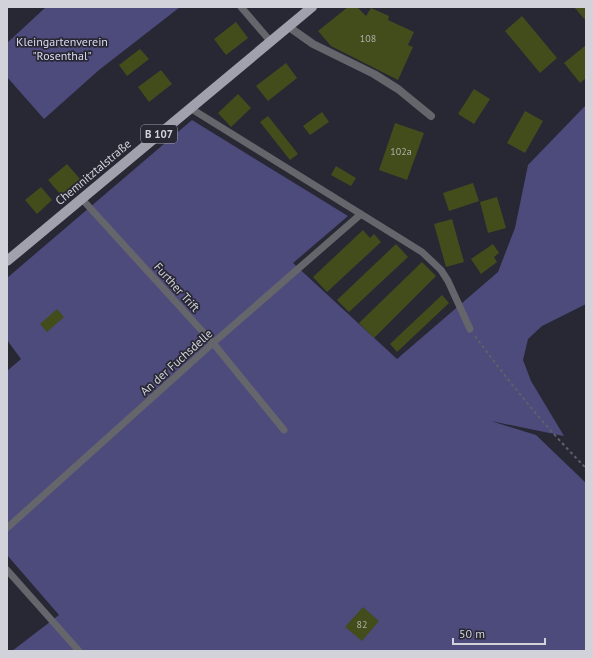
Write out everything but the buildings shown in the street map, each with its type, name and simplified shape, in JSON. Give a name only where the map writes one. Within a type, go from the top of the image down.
[{"type":"main road","name":"Chemnitztalstraße","points":[[7,261],[312,7]]},
{"type":"street","points":[[289,27],[313,44],[399,87],[420,104],[431,116]]},
{"type":"lane","points":[[241,7],[271,42]]},
{"type":"lane","points":[[190,108],[412,245],[441,270],[448,281],[470,329]]},
{"type":"lane","name":"Further Trift","points":[[81,198],[213,343],[284,430]]},
{"type":"lane","name":"An der Fuchsdelle","points":[[7,528],[213,343],[361,214]]},
{"type":"lane","points":[[7,570],[79,651]]},
{"type":"path","points":[[470,329],[505,377],[569,451],[586,468]]},
{"type":"green space","name":"Kleingartenverein \"Rosenthal\"","points":[[46,7],[180,7],[99,70],[44,119],[7,77],[7,43]]},
{"type":"green space","points":[[586,105],[586,304],[542,326],[528,339],[523,360],[531,381],[564,436],[491,421],[536,435],[586,483],[586,651],[12,651],[59,615],[7,555],[7,371],[21,359],[7,340],[7,278],[192,120],[348,216],[293,263],[397,359],[498,272],[515,228],[528,165]]}]
